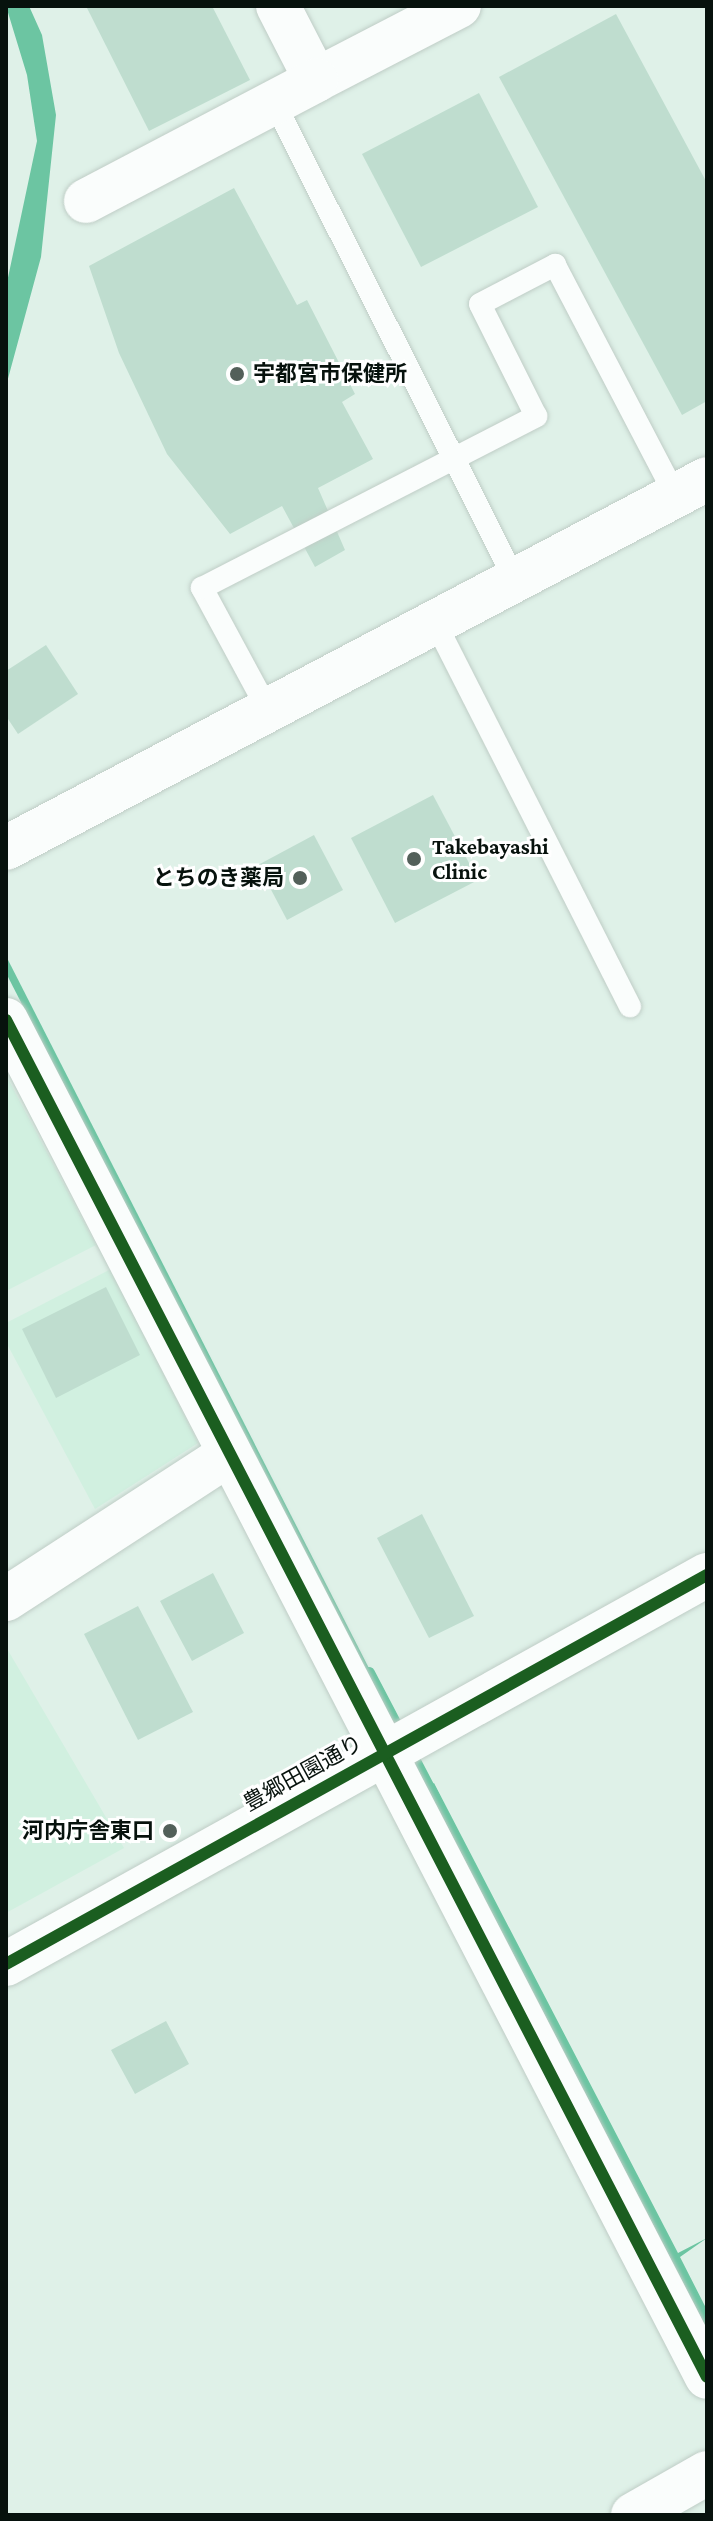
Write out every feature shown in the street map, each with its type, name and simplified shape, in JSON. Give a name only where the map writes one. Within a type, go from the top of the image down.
[{"type":"street","points":[[278,6],[316,80]]},
{"type":"street","points":[[86,201],[459,6]]},
{"type":"street","points":[[6,848],[692,488]]},
{"type":"street","points":[[6,1020],[381,1753],[707,2377]]},
{"type":"street","points":[[6,1599],[228,1455]]},
{"type":"street","name":"豊郷田園通り","points":[[6,1964],[381,1753],[707,1575]]},
{"type":"street","points":[[633,2515],[707,2473]]},
{"type":"lane","points":[[274,102],[515,580]]},
{"type":"lane","points":[[268,710],[202,588],[536,416],[480,304],[555,265],[692,488]]},
{"type":"lane","points":[[435,622],[630,1006]]},
{"type":"shaded area","points":[[6,6],[29,6],[42,35],[56,115],[41,257],[6,386],[6,287],[37,141],[27,75]]},
{"type":"shaded area","points":[[6,956],[378,1686],[372,1689],[6,973]]},
{"type":"shaded area","points":[[6,1075],[96,1245],[6,1291]]},
{"type":"shaded area","points":[[111,1269],[198,1443],[95,1509],[6,1342],[6,1323]]},
{"type":"shaded area","points":[[6,1647],[124,1848],[6,1913]]},
{"type":"shaded area","points":[[434,1783],[678,2253],[707,2238],[680,2257],[707,2310],[707,2329],[427,1787]]},
{"type":"building","points":[[86,6],[212,6],[250,80],[149,131]]},
{"type":"building","points":[[616,14],[707,183],[707,401],[682,415],[499,77]]},
{"type":"building","points":[[479,93],[538,207],[421,267],[362,154]]},
{"type":"building","name":"宇都宮市保健所","points":[[234,188],[297,305],[307,300],[355,394],[342,402],[373,459],[318,488],[345,550],[315,567],[282,506],[230,534],[167,454],[119,353],[89,266]]},
{"type":"building","points":[[46,645],[78,694],[18,734],[6,716],[6,671]]},
{"type":"building","name":"Takebayashi Clinic","points":[[433,795],[478,880],[395,923],[351,838]]},
{"type":"building","name":"とちのき薬局","points":[[314,835],[343,890],[287,920],[258,865]]},
{"type":"building","points":[[106,1287],[140,1355],[56,1398],[22,1329]]},
{"type":"building","points":[[422,1514],[474,1616],[429,1638],[377,1538]]},
{"type":"building","points":[[213,1573],[244,1633],[192,1661],[160,1601]]},
{"type":"building","points":[[138,1606],[193,1712],[138,1740],[84,1634]]},
{"type":"building","points":[[166,2021],[189,2064],[135,2094],[111,2050]]},
{"type":"waterway","points":[[369,1673],[435,1799]]},
{"type":"cycle path","points":[[6,1020],[707,2377]]},
{"type":"cycle path","points":[[6,1964],[707,1575]]},
{"type":"place","name":"宇都宮市保健所","points":[[237,374]]},
{"type":"place","name":"Takebayashi Clinic","points":[[414,859]]},
{"type":"place","name":"とちのき薬局","points":[[300,878]]},
{"type":"place","name":"河内庁舎東口","points":[[170,1831]]}]
